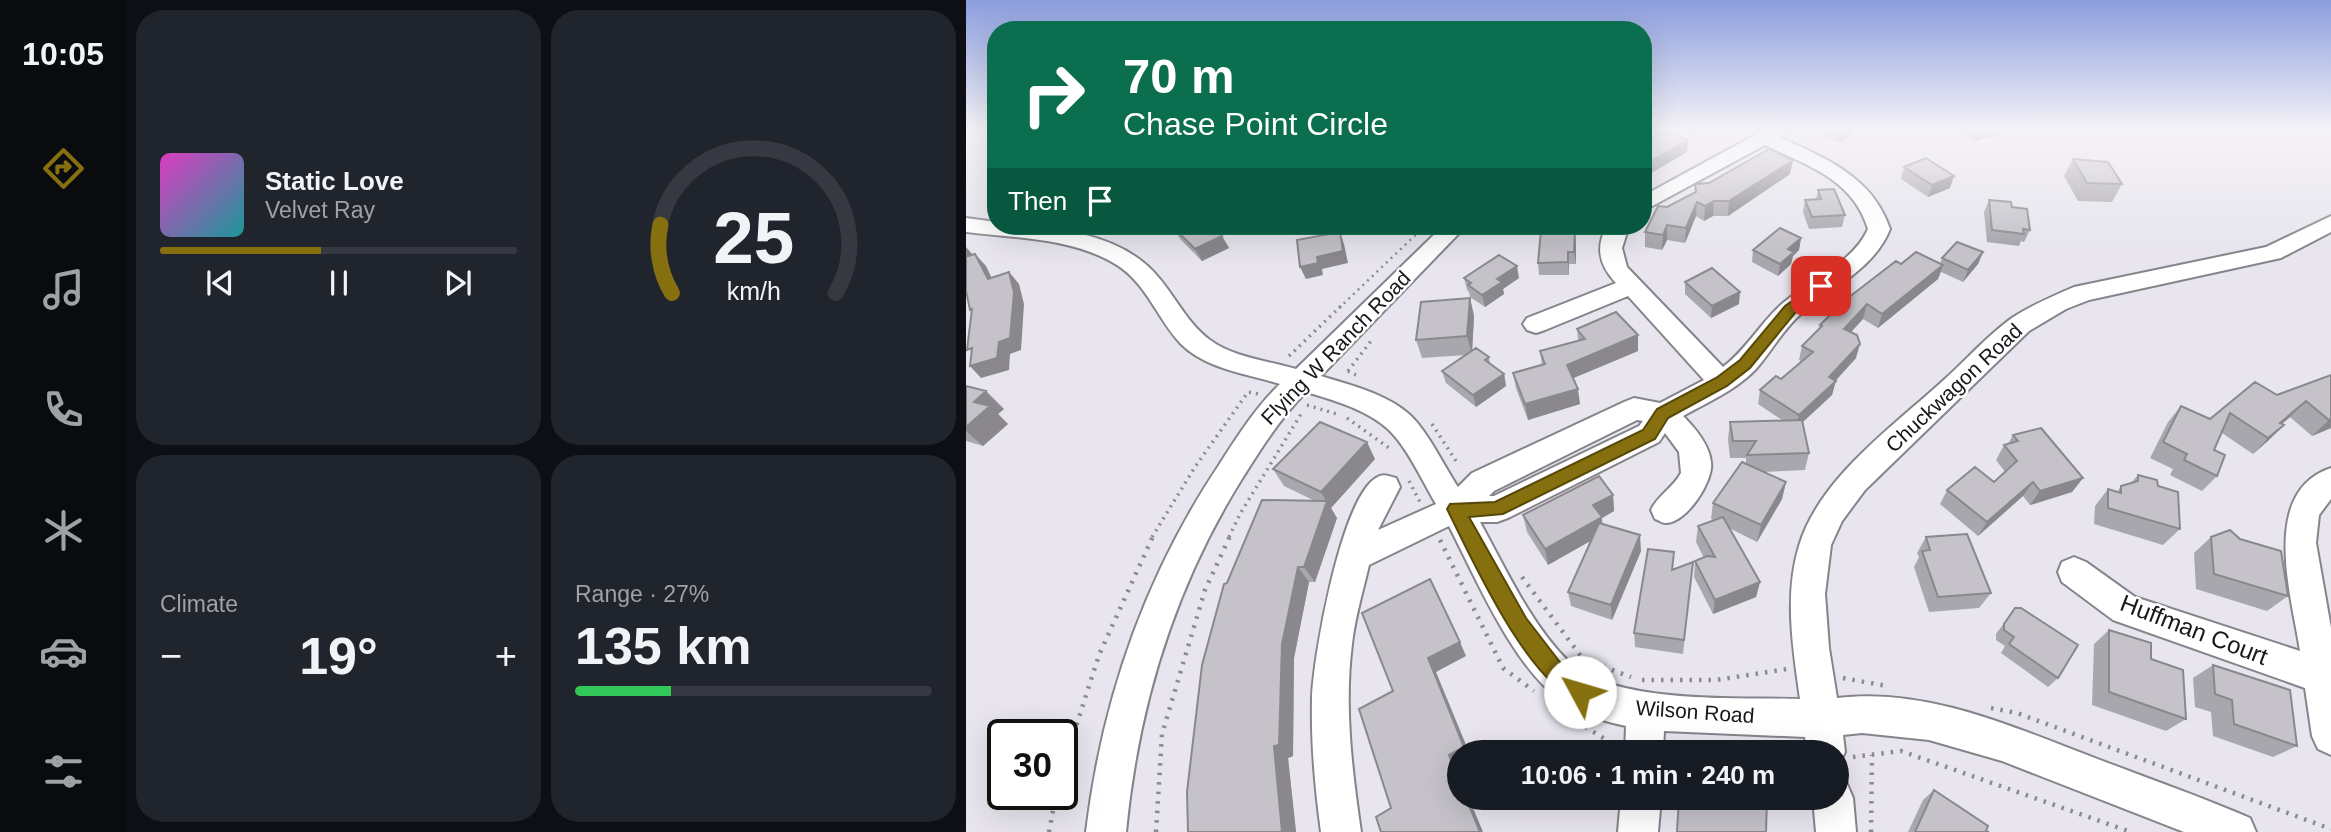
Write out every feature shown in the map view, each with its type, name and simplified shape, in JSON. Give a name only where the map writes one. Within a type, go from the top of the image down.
[{"type":"street","points":[[1652,200],[1710,168]]},
{"type":"street","points":[[1354,556],[1456,509],[1497,509],[1649,434],[1662,414],[1722,382],[1754,355],[1790,310],[1858,259],[1874,241],[1890,231],[1869,201],[1851,183],[1827,168]]},
{"type":"street","name":"Chuckwagon Road","points":[[1831,740],[1807,609],[1810,573],[1815,546],[1824,523],[1836,502],[1854,481],[2020,325],[2038,313],[2083,293],[2273,253],[2331,223]]},
{"type":"street","name":"Wilson Road","points":[[966,225],[987,228]]},
{"type":"street","name":"Wilson Road","points":[[1032,235],[1085,243],[1112,251],[1142,273],[1191,341],[1212,354],[1292,386],[1343,393],[1372,405],[1402,425],[1456,509],[1519,625],[1556,674],[1580,692],[1610,704],[1646,712],[1814,740]]},
{"type":"street","name":"Flying W Ranch Road","points":[[1106,832],[1119,743],[1140,661],[1161,606],[1214,495],[1260,426],[1292,386],[1446,235]]},
{"type":"street","points":[[1613,235],[1611,260],[1630,286],[1722,382]]},
{"type":"street","points":[[1536,324],[1630,286]]},
{"type":"street","points":[[1662,414],[1685,435],[1695,451],[1696,469],[1694,485],[1684,497],[1666,510]]},
{"type":"street","points":[[2331,480],[2308,503],[2301,520],[2300,543],[2331,736]]},
{"type":"street","points":[[1341,832],[1332,774],[1330,714],[1333,653],[1354,556],[1364,524],[1374,501],[1385,487]]},
{"type":"street","name":"Huffman Court","points":[[2074,572],[2125,609],[2321,676]]},
{"type":"street","points":[[1645,740],[1646,712]]},
{"type":"street","name":"Wilson Road","points":[[1835,740],[1862,714],[1892,715],[1964,730],[2236,832]]},
{"type":"street","points":[[1638,832],[1640,810]]},
{"type":"street","points":[[1834,810],[1836,832]]},
{"type":"path","points":[[1156,832],[1162,734],[1205,590],[1240,514],[1292,386],[1418,235]]},
{"type":"path","points":[[1248,393],[1292,386]]},
{"type":"path","points":[[1849,748],[1872,755],[1901,751],[2131,832]]},
{"type":"path","points":[[1871,832],[1872,755]]},
{"type":"path","points":[[1049,832],[1053,810]]},
{"type":"building","points":[[1736,168],[1781,168],[1729,201],[1714,201],[1705,206],[1697,202],[1686,228],[1667,225],[1663,235],[1652,233],[1652,218],[1658,206],[1667,207],[1696,192],[1695,184],[1709,183]]},
{"type":"building","points":[[1905,168],[1941,168],[1954,176],[1932,185]]},
{"type":"building","points":[[2078,168],[2112,168],[2122,184],[2087,183]]},
{"type":"building","points":[[1834,189],[1845,215],[1812,217],[1805,200],[1821,199],[1818,190]]},
{"type":"building","points":[[1989,200],[2011,202],[2012,207],[2027,209],[2030,230],[2023,229],[2024,234],[1992,230]]},
{"type":"building","points":[[1780,228],[1801,238],[1788,249],[1794,252],[1780,264],[1753,250]]},
{"type":"building","points":[[1181,235],[1222,236],[1195,249]]},
{"type":"building","points":[[1340,235],[1343,251],[1317,257],[1318,263],[1300,267],[1297,240]]},
{"type":"building","points":[[1541,235],[1575,235],[1574,252],[1568,252],[1568,262],[1538,263]]},
{"type":"building","points":[[1957,242],[1983,252],[1968,270],[1942,258]]},
{"type":"building","points":[[966,251],[968,256],[975,254],[988,279],[1009,272],[1014,292],[1010,338],[999,342],[997,358],[970,366],[972,348],[967,350],[972,309],[970,310],[966,291]]},
{"type":"building","points":[[1916,252],[1943,265],[1882,314],[1867,304],[1844,329],[1857,335],[1860,344],[1829,377],[1836,381],[1799,415],[1760,390],[1776,376],[1781,379],[1813,352],[1802,346],[1844,301],[1896,261],[1901,264]]},
{"type":"building","points":[[1499,255],[1517,266],[1497,279],[1502,282],[1482,295],[1468,285],[1471,283],[1464,278]]},
{"type":"building","points":[[1712,268],[1740,292],[1712,306],[1685,282]]},
{"type":"building","points":[[1470,298],[1467,336],[1416,340],[1421,302]]},
{"type":"building","points":[[1616,312],[1638,335],[1567,365],[1578,389],[1525,404],[1513,373],[1545,364],[1540,351],[1585,339],[1577,329]]},
{"type":"building","points":[[1476,348],[1489,357],[1485,360],[1504,374],[1473,395],[1442,371]]},
{"type":"building","points":[[2331,375],[2329,420],[2306,401],[2280,423],[2284,425],[2268,438],[2230,413],[2214,450],[2225,455],[2217,476],[2184,460],[2187,454],[2163,442],[2181,406],[2210,419],[2255,382],[2277,395]]},
{"type":"building","points":[[966,386],[986,391],[974,402],[990,406],[966,427]]},
{"type":"building","points":[[1802,420],[1809,453],[1747,455],[1756,441],[1733,441],[1730,422]]},
{"type":"building","points":[[1320,422],[1367,442],[1321,492],[1273,469]]},
{"type":"building","points":[[2041,428],[2083,478],[2040,491],[2033,482],[1987,522],[1947,490],[1975,467],[1994,482],[2017,461],[2004,445],[2018,441],[2013,435]]},
{"type":"building","points":[[1742,462],[1786,482],[1761,525],[1713,503]]},
{"type":"building","points":[[2138,475],[2157,480],[2158,486],[2178,492],[2180,529],[2108,508],[2108,489],[2121,493],[2121,486],[2138,481]]},
{"type":"building","points":[[1599,476],[1613,495],[1593,505],[1602,517],[1545,549],[1523,515]]},
{"type":"building","points":[[1262,500],[1327,501],[1304,567],[1298,567],[1282,644],[1279,745],[1274,746],[1282,832],[1188,832],[1187,792],[1202,665],[1224,584],[1227,583]]},
{"type":"building","points":[[1723,517],[1760,582],[1715,600],[1695,561],[1707,556],[1715,557],[1698,526]]},
{"type":"building","points":[[1599,523],[1640,535],[1611,605],[1568,592]]},
{"type":"building","points":[[2230,530],[2240,539],[2281,551],[2288,596],[2214,574],[2211,537]]},
{"type":"building","points":[[1967,534],[1991,593],[1938,597],[1922,551],[1930,550],[1926,537]]},
{"type":"building","points":[[1648,549],[1674,552],[1672,570],[1693,562],[1684,640],[1634,633]]},
{"type":"building","points":[[1430,579],[1460,642],[1428,658],[1461,740],[1447,740],[1447,810],[1471,810],[1480,832],[1381,832],[1376,817],[1391,808],[1359,709],[1393,691],[1362,613]]},
{"type":"building","points":[[2015,608],[2021,608],[2078,645],[2058,678],[2009,644],[2014,637],[2004,630],[2004,624]]},
{"type":"building","points":[[2109,630],[2151,643],[2151,659],[2183,670],[2186,719],[2109,692]]},
{"type":"building","points":[[2213,665],[2290,690],[2297,746],[2234,724],[2232,700],[2215,694]]},
{"type":"building","points":[[1934,790],[1988,826],[1986,831],[1989,832],[1915,832]]},
{"type":"building","points":[[1678,810],[1767,810],[1766,832],[1677,832]]},
{"type":"route","points":[[1580,692],[1556,674],[1519,625],[1456,509],[1497,509],[1649,434],[1662,414],[1722,382],[1745,364],[1790,310],[1821,286]]}]
